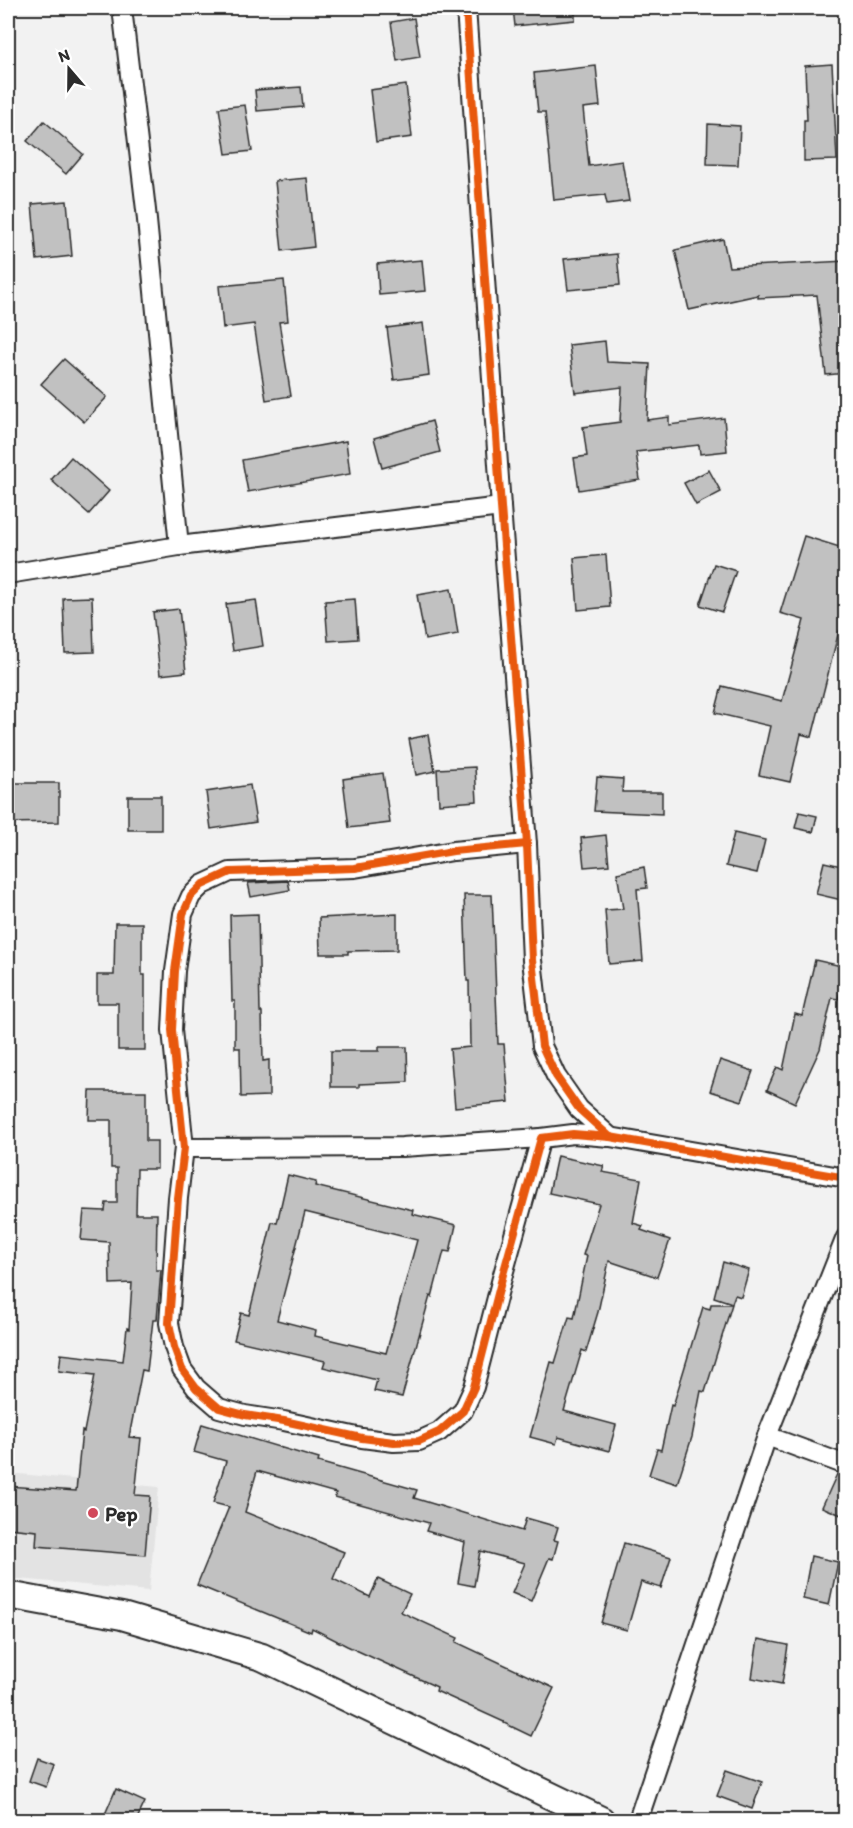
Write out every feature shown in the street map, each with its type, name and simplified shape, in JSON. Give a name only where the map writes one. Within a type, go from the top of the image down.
[{"type":"main road","points":[[8,1595],[122,1616],[262,1657],[601,1821]]},
{"type":"street","points":[[122,8],[146,210],[179,546]]},
{"type":"street","points":[[466,8],[527,844],[532,960],[542,1046],[556,1076],[579,1109],[610,1137]]},
{"type":"street","points":[[8,574],[179,546],[501,507]]},
{"type":"street","points":[[527,844],[453,851],[355,868],[230,872],[202,885],[191,896],[183,914],[175,971],[172,1030],[184,1148],[169,1323],[182,1369],[196,1388],[219,1408],[362,1438],[394,1442],[419,1441],[439,1432],[463,1411],[474,1387],[541,1138]]},
{"type":"street","points":[[184,1148],[402,1147],[573,1134],[610,1137],[846,1178]]},
{"type":"street","points":[[638,1821],[767,1436],[846,1237]]},
{"type":"street","points":[[767,1436],[846,1464]]},
{"type":"shaded area","points":[[8,1473],[159,1487],[149,1591],[8,1578]]},
{"type":"building","points":[[513,8],[575,8],[575,20],[515,26]]},
{"type":"building","points":[[414,18],[420,57],[397,61],[391,22]]},
{"type":"building","points":[[832,64],[837,160],[804,161],[804,120],[807,120],[805,66]]},
{"type":"building","points":[[596,66],[600,106],[583,108],[589,166],[622,161],[629,201],[607,204],[605,195],[554,200],[545,112],[538,112],[534,73]]},
{"type":"building","points":[[406,85],[412,137],[376,142],[370,90]]},
{"type":"building","points":[[301,87],[303,107],[257,111],[255,90]]},
{"type":"building","points":[[245,105],[252,151],[226,154],[219,108]]},
{"type":"building","points":[[44,121],[83,154],[66,174],[27,141]]},
{"type":"building","points":[[708,124],[740,126],[738,165],[707,164]]},
{"type":"building","points":[[307,178],[314,247],[282,251],[275,181]]},
{"type":"building","points":[[67,201],[72,256],[37,260],[32,204]]},
{"type":"building","points":[[723,239],[729,267],[846,261],[846,373],[826,375],[817,295],[758,298],[758,295],[689,310],[675,250]]},
{"type":"building","points":[[617,254],[620,285],[568,290],[564,259]]},
{"type":"building","points":[[422,260],[425,291],[379,295],[377,264]]},
{"type":"building","points":[[284,280],[288,321],[279,322],[291,396],[266,400],[254,324],[223,328],[219,286]]},
{"type":"building","points":[[423,323],[429,375],[394,380],[387,328]]},
{"type":"building","points":[[605,341],[607,362],[650,364],[647,420],[669,417],[669,425],[724,418],[727,451],[700,454],[699,445],[636,452],[640,480],[579,490],[574,458],[587,456],[583,427],[620,422],[622,387],[575,393],[569,345]]},
{"type":"building","points":[[64,359],[107,397],[84,422],[41,384]]},
{"type":"building","points":[[432,421],[440,452],[382,468],[374,438]]},
{"type":"building","points":[[346,441],[350,474],[248,492],[242,460]]},
{"type":"building","points":[[71,457],[109,491],[89,514],[51,480]]},
{"type":"building","points":[[709,470],[721,492],[696,505],[684,483]]},
{"type":"building","points":[[804,536],[846,549],[846,633],[839,631],[812,737],[801,734],[790,782],[759,775],[770,726],[715,713],[722,686],[782,701],[804,620],[780,613]]},
{"type":"building","points":[[606,555],[610,607],[578,610],[574,558]]},
{"type":"building","points":[[714,564],[736,571],[722,612],[700,605]]},
{"type":"building","points":[[451,589],[458,634],[425,640],[417,595]]},
{"type":"building","points":[[92,597],[94,652],[65,653],[63,598]]},
{"type":"building","points":[[355,599],[358,639],[328,641],[325,601]]},
{"type":"building","points":[[256,600],[263,646],[233,651],[226,604]]},
{"type":"building","points":[[179,609],[186,672],[160,675],[153,612]]},
{"type":"building","points":[[428,735],[435,771],[416,775],[409,739]]},
{"type":"building","points":[[475,767],[477,801],[439,804],[437,769]]},
{"type":"building","points":[[383,773],[390,823],[349,828],[343,779]]},
{"type":"building","points":[[597,777],[623,779],[622,792],[662,792],[662,814],[594,811]]},
{"type":"building","points":[[8,783],[59,783],[59,822],[8,823]]},
{"type":"building","points":[[250,785],[256,822],[211,829],[206,792]]},
{"type":"building","points":[[128,796],[161,796],[161,830],[128,830]]},
{"type":"building","points":[[799,812],[817,816],[813,832],[795,828]]},
{"type":"building","points":[[734,833],[765,840],[757,873],[726,866]]},
{"type":"building","points":[[606,835],[609,865],[584,867],[581,838]]},
{"type":"building","points":[[824,862],[846,867],[846,901],[816,894]]},
{"type":"building","points":[[644,867],[647,888],[637,889],[643,961],[609,964],[605,910],[623,909],[617,873]]},
{"type":"building","points":[[288,881],[290,890],[251,897],[248,883]]},
{"type":"building","points":[[464,895],[492,895],[498,1044],[504,1044],[509,1102],[455,1107],[450,1049],[470,1047]]},
{"type":"building","points":[[258,914],[260,1012],[262,1012],[263,1061],[269,1060],[269,1096],[241,1097],[240,1048],[235,1048],[235,1001],[232,1001],[230,915]]},
{"type":"building","points":[[397,914],[397,950],[320,954],[319,918]]},
{"type":"building","points":[[115,923],[142,923],[145,1050],[118,1050],[118,1003],[97,1003],[97,975],[114,975]]},
{"type":"building","points":[[815,960],[846,967],[846,969],[838,999],[832,998],[820,1049],[795,1103],[767,1090],[777,1067],[783,1070],[795,1014],[802,1016]]},
{"type":"building","points":[[379,1047],[407,1047],[408,1082],[359,1084],[359,1087],[331,1087],[331,1051],[379,1051]]},
{"type":"building","points":[[720,1060],[753,1071],[742,1101],[710,1091]]},
{"type":"building","points":[[90,1091],[146,1091],[146,1141],[157,1141],[157,1169],[137,1169],[136,1214],[157,1214],[156,1270],[161,1270],[157,1320],[153,1320],[147,1371],[142,1370],[129,1437],[141,1438],[135,1495],[150,1496],[145,1555],[36,1546],[37,1531],[8,1528],[8,1486],[76,1491],[82,1431],[84,1432],[95,1375],[59,1371],[61,1354],[123,1361],[127,1328],[129,1329],[132,1283],[110,1284],[109,1242],[81,1240],[84,1210],[105,1211],[106,1203],[117,1203],[117,1168],[111,1168],[111,1120],[89,1120]]},
{"type":"building","points":[[557,1156],[604,1166],[602,1172],[641,1179],[633,1223],[643,1226],[641,1230],[670,1240],[657,1277],[609,1261],[598,1312],[586,1352],[582,1350],[564,1411],[616,1425],[609,1451],[558,1437],[556,1444],[530,1437],[551,1362],[555,1363],[569,1317],[574,1318],[587,1256],[583,1255],[599,1204],[549,1193]]},
{"type":"building","points":[[288,1175],[316,1182],[315,1186],[413,1210],[412,1214],[456,1225],[450,1252],[444,1251],[402,1397],[374,1391],[377,1380],[323,1367],[325,1361],[234,1340],[241,1313],[249,1315],[272,1222],[277,1223]],"holes":[[[305,1212],[417,1240],[386,1353],[315,1336],[316,1330],[277,1320]]]},
{"type":"building","points":[[723,1262],[749,1270],[741,1297],[735,1295],[732,1303],[714,1297]]},
{"type":"building","points":[[711,1304],[732,1304],[705,1392],[701,1391],[692,1437],[677,1484],[649,1475],[657,1449],[661,1450],[671,1405],[673,1406],[703,1307],[710,1309]]},
{"type":"building","points":[[202,1424],[319,1459],[318,1462],[417,1490],[414,1498],[522,1531],[526,1518],[558,1527],[554,1540],[558,1541],[553,1559],[549,1558],[531,1601],[512,1593],[525,1563],[480,1551],[474,1586],[458,1583],[465,1542],[426,1531],[429,1523],[335,1497],[336,1493],[257,1471],[245,1512],[344,1552],[333,1579],[370,1597],[378,1579],[410,1594],[401,1612],[458,1638],[456,1642],[554,1688],[531,1736],[436,1691],[437,1687],[312,1628],[311,1632],[197,1585],[229,1507],[213,1503],[226,1461],[194,1452]]},
{"type":"building","points":[[837,1474],[846,1476],[846,1517],[822,1507]]},
{"type":"building","points":[[624,1543],[671,1557],[661,1588],[641,1582],[627,1630],[601,1623]]},
{"type":"building","points":[[811,1556],[838,1562],[829,1605],[803,1599]]},
{"type":"building","points":[[758,1639],[788,1645],[782,1684],[752,1678]]},
{"type":"building","points":[[37,1758],[54,1764],[46,1787],[29,1781]]},
{"type":"building","points":[[727,1770],[762,1782],[752,1809],[717,1796]]},
{"type":"building","points":[[116,1789],[145,1802],[136,1821],[102,1821]]},
{"type":"cycle path","points":[[466,8],[527,844],[532,960],[542,1046],[556,1076],[579,1109],[610,1137],[846,1178]]},
{"type":"cycle path","points":[[527,844],[453,851],[355,868],[230,872],[202,885],[191,896],[183,914],[175,971],[172,1030],[184,1148],[169,1323],[182,1369],[196,1388],[219,1408],[245,1415],[394,1442],[419,1441],[439,1432],[463,1411],[474,1387],[541,1138],[573,1134],[610,1137]]},
{"type":"place","name":"Pep","points":[[93,1513]]}]
